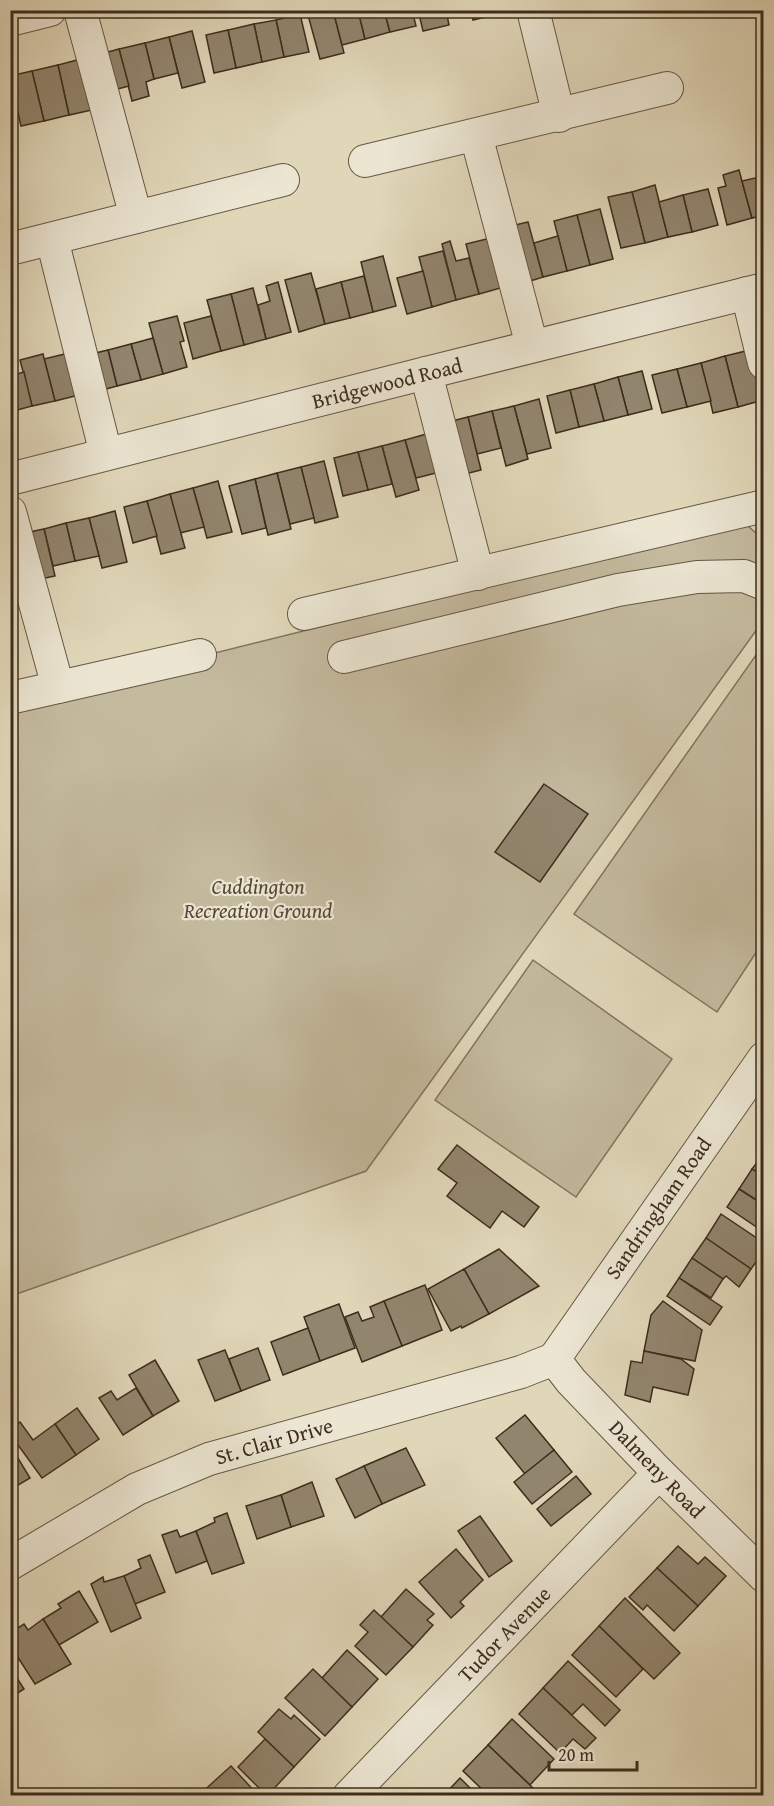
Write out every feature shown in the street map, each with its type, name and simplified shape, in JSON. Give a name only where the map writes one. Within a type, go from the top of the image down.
[{"type":"street","points":[[10,20],[50,10]]},
{"type":"street","points":[[80,10],[136,217]]},
{"type":"street","points":[[533,10],[559,116]]},
{"type":"street","points":[[365,161],[559,116],[667,88]]},
{"type":"street","points":[[476,135],[532,346]]},
{"type":"street","points":[[10,249],[283,180]]},
{"type":"street","points":[[52,239],[106,454]]},
{"type":"street","points":[[755,291],[764,363]]},
{"type":"street","name":"Bridgewood Road","points":[[10,479],[755,291]]},
{"type":"street","points":[[426,373],[478,574]]},
{"type":"street","points":[[304,614],[764,506]]},
{"type":"street","points":[[10,512],[58,687]]},
{"type":"street","points":[[344,657],[618,590],[697,577],[744,576],[764,584]]},
{"type":"street","points":[[10,698],[200,655]]},
{"type":"street","name":"Sandringham Road","points":[[554,1359],[752,1097],[764,1058]]},
{"type":"street","name":"Dalmeny Road","points":[[554,1359],[659,1473],[764,1576]]},
{"type":"street","name":"St. Clair Drive","points":[[10,1564],[137,1489],[209,1459],[521,1372],[554,1359]]},
{"type":"street","name":"Tudor Avenue","points":[[349,1796],[659,1473]]},
{"type":"green space","name":"Cuddington Recreation Ground","points":[[741,520],[763,539],[763,621],[366,1171],[11,1296],[10,704]]},
{"type":"green space","points":[[763,645],[763,942],[717,1012],[574,914]]},
{"type":"green space","points":[[533,960],[672,1059],[576,1197],[435,1100]]},
{"type":"building","points":[[333,10],[344,53],[320,59],[308,15]]},
{"type":"building","points":[[333,10],[358,10],[365,39],[342,45]]},
{"type":"building","points":[[358,10],[384,10],[390,32],[365,39]]},
{"type":"building","points":[[384,10],[412,10],[416,26],[390,32]]},
{"type":"building","points":[[418,10],[446,10],[449,25],[423,31]]},
{"type":"building","points":[[471,10],[497,10],[498,14],[473,20]]},
{"type":"building","points":[[300,14],[309,52],[284,57],[276,20]]},
{"type":"building","points":[[276,20],[284,57],[262,62],[254,24]]},
{"type":"building","points":[[254,24],[262,62],[236,68],[228,30]]},
{"type":"building","points":[[228,30],[236,68],[214,73],[206,35]]},
{"type":"building","points":[[192,31],[205,82],[182,88],[169,37]]},
{"type":"building","points":[[169,37],[178,73],[154,79],[145,43]]},
{"type":"building","points":[[145,43],[154,79],[146,82],[149,96],[132,101],[119,49]]},
{"type":"building","points":[[119,49],[129,86],[106,92],[97,55]]},
{"type":"building","points":[[81,59],[92,110],[69,115],[58,65]]},
{"type":"building","points":[[58,65],[69,115],[44,121],[32,71]]},
{"type":"building","points":[[32,71],[44,121],[21,126],[10,76]]},
{"type":"building","points":[[10,82],[18,112],[10,114]]},
{"type":"building","points":[[739,170],[752,218],[727,225],[718,188],[726,186],[723,175]]},
{"type":"building","points":[[764,176],[764,215],[752,218],[742,181]]},
{"type":"building","points":[[655,185],[668,237],[645,243],[632,192]]},
{"type":"building","points":[[708,189],[718,225],[692,232],[683,195]]},
{"type":"building","points":[[632,192],[645,243],[621,248],[608,197]]},
{"type":"building","points":[[683,195],[692,232],[668,237],[659,202]]},
{"type":"building","points":[[600,209],[613,259],[590,265],[577,215]]},
{"type":"building","points":[[577,215],[590,265],[567,271],[554,221]]},
{"type":"building","points":[[528,222],[543,277],[518,285],[503,228]]},
{"type":"building","points":[[558,236],[567,271],[543,277],[534,243]]},
{"type":"building","points":[[491,238],[504,287],[479,294],[466,244]]},
{"type":"building","points":[[450,241],[456,261],[469,258],[479,294],[456,300],[442,244]]},
{"type":"building","points":[[443,251],[456,300],[432,307],[419,257]]},
{"type":"building","points":[[383,256],[396,306],[373,312],[361,262]]},
{"type":"building","points":[[423,271],[432,307],[407,314],[397,278]]},
{"type":"building","points":[[311,273],[325,324],[299,332],[285,280]]},
{"type":"building","points":[[364,276],[373,312],[350,318],[341,282]]},
{"type":"building","points":[[278,282],[291,332],[266,339],[258,305],[270,301],[266,286]]},
{"type":"building","points":[[341,282],[350,318],[325,324],[316,289]]},
{"type":"building","points":[[253,288],[266,339],[244,345],[231,294]]},
{"type":"building","points":[[231,294],[244,345],[221,351],[207,300]]},
{"type":"building","points":[[177,316],[184,341],[180,342],[187,367],[163,374],[149,323]]},
{"type":"building","points":[[211,316],[221,351],[193,359],[184,323]]},
{"type":"building","points":[[153,338],[163,374],[141,380],[131,344]]},
{"type":"building","points":[[131,344],[141,380],[117,386],[108,350]]},
{"type":"building","points":[[108,350],[117,386],[92,393],[83,356]]},
{"type":"building","points":[[750,350],[763,400],[738,407],[725,356]]},
{"type":"building","points":[[69,353],[79,395],[55,401],[44,359]]},
{"type":"building","points":[[43,354],[55,401],[32,406],[20,360]]},
{"type":"building","points":[[725,356],[738,407],[713,413],[701,363]]},
{"type":"building","points":[[701,363],[711,401],[687,407],[677,369]]},
{"type":"building","points":[[677,369],[687,407],[662,413],[652,375]]},
{"type":"building","points":[[642,371],[652,409],[628,415],[618,377]]},
{"type":"building","points":[[24,372],[32,406],[10,412],[10,376]]},
{"type":"building","points":[[618,377],[628,415],[604,421],[594,384]]},
{"type":"building","points":[[594,384],[604,421],[579,427],[570,390]]},
{"type":"building","points":[[570,390],[579,427],[556,433],[547,396]]},
{"type":"building","points":[[539,399],[551,448],[527,454],[514,406]]},
{"type":"building","points":[[514,406],[528,459],[506,466],[492,411]]},
{"type":"building","points":[[492,411],[501,448],[477,454],[468,417]]},
{"type":"building","points":[[468,417],[481,470],[457,476],[444,423]]},
{"type":"building","points":[[430,433],[440,472],[416,478],[405,440]]},
{"type":"building","points":[[405,440],[419,490],[396,497],[382,446]]},
{"type":"building","points":[[382,446],[392,484],[368,490],[358,452]]},
{"type":"building","points":[[358,452],[368,490],[343,496],[334,458]]},
{"type":"building","points":[[324,461],[338,517],[315,523],[301,467]]},
{"type":"building","points":[[301,467],[314,518],[290,524],[277,473]]},
{"type":"building","points":[[277,473],[291,529],[268,535],[255,479]]},
{"type":"building","points":[[255,479],[266,528],[242,534],[229,486]]},
{"type":"building","points":[[218,481],[232,532],[207,538],[193,488]]},
{"type":"building","points":[[193,488],[204,527],[180,533],[170,494]]},
{"type":"building","points":[[170,494],[185,548],[161,554],[147,501]]},
{"type":"building","points":[[147,501],[157,536],[133,543],[124,507]]},
{"type":"building","points":[[115,511],[127,562],[102,568],[89,518]]},
{"type":"building","points":[[89,518],[99,556],[75,561],[66,523]]},
{"type":"building","points":[[66,523],[75,561],[53,566],[44,529]]},
{"type":"building","points":[[44,529],[55,576],[31,581],[20,534]]},
{"type":"building","points":[[544,784],[588,814],[540,882],[495,852]]},
{"type":"building","points":[[457,1145],[539,1207],[524,1227],[502,1211],[490,1228],[447,1196],[457,1183],[438,1169]]},
{"type":"building","points":[[764,1153],[764,1177],[752,1169]]},
{"type":"building","points":[[752,1169],[764,1177],[764,1205],[739,1189]]},
{"type":"building","points":[[739,1189],[764,1205],[764,1222],[758,1228],[727,1207]]},
{"type":"building","points":[[721,1214],[764,1243],[764,1251],[751,1269],[706,1238]]},
{"type":"building","points":[[706,1238],[751,1269],[739,1287],[726,1276],[723,1279],[692,1258]]},
{"type":"building","points":[[499,1249],[539,1286],[489,1314],[464,1269]]},
{"type":"building","points":[[692,1258],[723,1279],[711,1298],[679,1278]]},
{"type":"building","points":[[464,1269],[489,1314],[451,1331],[428,1289]]},
{"type":"building","points":[[679,1278],[722,1307],[710,1325],[667,1296]]},
{"type":"building","points":[[425,1285],[442,1330],[402,1346],[384,1301]]},
{"type":"building","points":[[384,1301],[402,1346],[362,1362],[345,1317],[358,1312],[362,1321],[374,1317],[370,1307]]},
{"type":"building","points":[[663,1301],[702,1330],[695,1361],[644,1351],[651,1315]]},
{"type":"building","points":[[339,1304],[355,1348],[320,1361],[304,1317]]},
{"type":"building","points":[[308,1328],[320,1361],[283,1375],[271,1342]]},
{"type":"building","points":[[258,1348],[270,1380],[241,1391],[229,1359]]},
{"type":"building","points":[[225,1350],[241,1391],[215,1401],[198,1360]]},
{"type":"building","points":[[644,1351],[681,1359],[694,1369],[688,1395],[653,1387],[650,1402],[625,1395],[631,1361],[642,1363]]},
{"type":"building","points":[[155,1360],[179,1401],[153,1416],[129,1375]]},
{"type":"building","points":[[136,1388],[153,1416],[123,1435],[99,1398],[111,1391],[117,1400]]},
{"type":"building","points":[[77,1408],[99,1439],[76,1455],[55,1424]]},
{"type":"building","points":[[525,1415],[554,1450],[525,1474],[496,1438]]},
{"type":"building","points":[[20,1422],[33,1440],[55,1424],[76,1455],[42,1478],[10,1434],[10,1429]]},
{"type":"building","points":[[10,1445],[30,1478],[10,1490]]},
{"type":"building","points":[[406,1448],[425,1485],[382,1504],[364,1466]]},
{"type":"building","points":[[554,1450],[572,1472],[532,1504],[514,1482]]},
{"type":"building","points":[[364,1466],[382,1504],[355,1518],[336,1479]]},
{"type":"building","points":[[576,1476],[591,1494],[551,1526],[537,1509]]},
{"type":"building","points":[[312,1482],[324,1516],[291,1527],[281,1495]]},
{"type":"building","points":[[281,1495],[291,1527],[257,1539],[246,1506]]},
{"type":"building","points":[[227,1513],[244,1563],[212,1574],[196,1531],[215,1522],[214,1518]]},
{"type":"building","points":[[480,1516],[512,1561],[489,1577],[458,1531]]},
{"type":"building","points":[[177,1530],[180,1537],[196,1531],[207,1561],[176,1573],[162,1535]]},
{"type":"building","points":[[678,1546],[698,1564],[705,1557],[726,1576],[698,1606],[657,1568]]},
{"type":"building","points":[[456,1549],[483,1580],[460,1602],[464,1606],[451,1618],[419,1582]]},
{"type":"building","points":[[150,1555],[165,1592],[135,1604],[124,1576],[141,1568],[138,1560]]},
{"type":"building","points":[[657,1568],[698,1606],[674,1631],[647,1605],[643,1610],[629,1597]]},
{"type":"building","points":[[124,1576],[141,1618],[111,1632],[91,1584],[103,1577],[104,1582]]},
{"type":"building","points":[[406,1589],[434,1614],[427,1620],[433,1625],[413,1647],[381,1617]]},
{"type":"building","points":[[79,1591],[98,1622],[59,1645],[43,1619],[61,1608],[58,1604]]},
{"type":"building","points":[[625,1598],[680,1653],[654,1679],[599,1626]]},
{"type":"building","points":[[374,1610],[413,1647],[386,1675],[355,1646],[368,1632],[360,1625]]},
{"type":"building","points":[[43,1619],[71,1664],[35,1684],[10,1645],[10,1633],[24,1624],[28,1630]]},
{"type":"building","points":[[599,1626],[643,1669],[616,1697],[572,1655]]},
{"type":"building","points":[[347,1650],[378,1679],[352,1707],[322,1678]]},
{"type":"building","points":[[568,1661],[620,1710],[605,1726],[583,1704],[572,1715],[543,1688]]},
{"type":"building","points":[[10,1667],[24,1689],[10,1698]]},
{"type":"building","points":[[313,1669],[352,1707],[325,1736],[285,1698]]},
{"type":"building","points":[[543,1688],[596,1738],[585,1749],[573,1739],[560,1753],[519,1714]]},
{"type":"building","points":[[279,1709],[291,1719],[294,1715],[320,1739],[294,1767],[258,1732]]},
{"type":"building","points":[[512,1719],[554,1759],[530,1785],[488,1745]]},
{"type":"building","points":[[265,1739],[294,1767],[267,1796],[238,1767]]},
{"type":"building","points":[[488,1745],[533,1788],[526,1796],[489,1796],[463,1771]]},
{"type":"building","points":[[231,1766],[259,1796],[199,1796],[199,1795]]},
{"type":"building","points":[[460,1778],[478,1796],[443,1796]]}]
